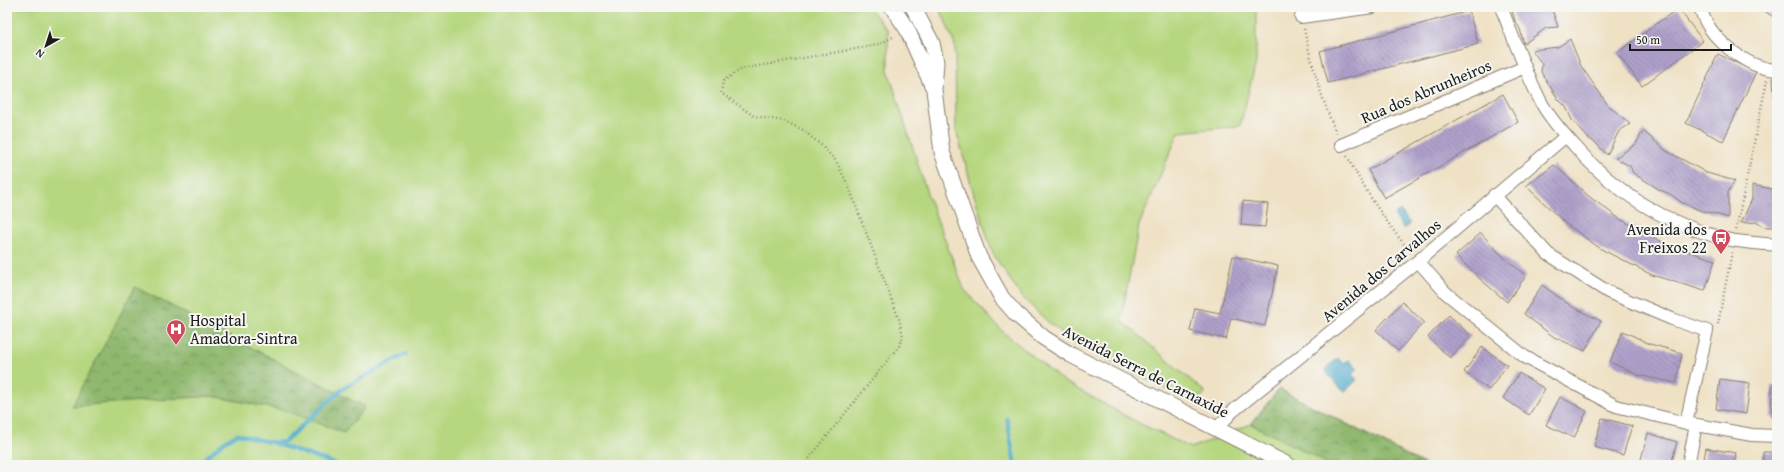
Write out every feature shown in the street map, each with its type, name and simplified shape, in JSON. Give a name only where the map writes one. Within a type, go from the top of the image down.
[{"type":"street","name":"Avenida Serra de Carnaxide","points":[[892,7],[908,29],[934,90]]},
{"type":"street","name":"Avenida Serra de Carnaxide","points":[[913,7],[932,43],[936,62],[934,90],[942,152],[979,257],[1002,298],[1016,314],[1044,338],[1071,355],[1288,465]]},
{"type":"street","points":[[1301,17],[1373,7]]},
{"type":"street","points":[[1501,7],[1525,67],[1542,103],[1566,136],[1588,162],[1613,184],[1640,204],[1670,220],[1725,238],[1777,245]]},
{"type":"street","points":[[1700,7],[1701,13],[1717,39],[1741,58],[1769,70],[1777,70]]},
{"type":"street","name":"Rua dos Abrunheiros","points":[[1341,145],[1525,67]]},
{"type":"street","name":"Avenida dos Carvalhos","points":[[1217,428],[1233,411],[1418,261],[1494,195],[1566,136]]},
{"type":"street","points":[[1494,195],[1548,254],[1608,292],[1672,319],[1707,331],[1691,424],[1688,465]]},
{"type":"street","points":[[1418,261],[1446,293],[1525,357],[1616,406],[1691,424],[1752,435],[1777,436]]},
{"type":"path","points":[[804,465],[899,346],[903,336],[899,319],[848,185],[836,161],[821,145],[802,130],[784,121],[754,116],[727,98],[721,93],[723,82],[741,69],[877,45],[908,29]]},
{"type":"green space","points":[[7,7],[869,7],[888,31],[888,70],[928,196],[964,289],[1003,332],[1063,381],[1133,420],[1191,448],[1251,424],[1279,389],[1426,465],[7,465]]},
{"type":"green space","points":[[938,7],[1256,7],[1256,62],[1240,126],[1179,132],[1139,225],[1121,320],[1206,393],[1192,402],[1074,342],[1048,322],[1021,296],[993,254],[975,198],[956,130],[955,45]]},
{"type":"green space","points":[[135,287],[365,407],[344,433],[286,411],[212,396],[72,406]]},
{"type":"green space","points":[[1279,389],[1426,465],[1331,465],[1251,424]]},
{"type":"water","points":[[1401,211],[1410,224],[1403,229],[1394,215]]},
{"type":"water","points":[[1338,358],[1344,364],[1349,360],[1358,369],[1352,374],[1357,380],[1344,392],[1324,370]]},
{"type":"building","points":[[1511,7],[1551,7],[1558,27],[1546,28],[1524,44]]},
{"type":"building","points":[[1764,7],[1777,7],[1777,17],[1772,16],[1763,10]]},
{"type":"building","points":[[1678,8],[1703,41],[1642,86],[1617,53]]},
{"type":"building","points":[[1469,11],[1478,44],[1328,83],[1320,51]]},
{"type":"building","points":[[1570,39],[1581,66],[1608,105],[1630,124],[1619,131],[1607,155],[1596,143],[1588,138],[1572,120],[1566,107],[1558,99],[1541,72],[1542,64],[1532,50],[1558,47]]},
{"type":"building","points":[[1718,54],[1756,72],[1723,141],[1686,123]]},
{"type":"building","points":[[1773,78],[1777,78],[1777,131],[1776,131]]},
{"type":"building","points":[[1503,94],[1518,122],[1384,198],[1368,170]]},
{"type":"building","points":[[1643,131],[1665,150],[1707,173],[1735,181],[1728,192],[1728,218],[1713,213],[1704,212],[1681,202],[1633,173],[1630,166],[1615,158],[1636,144]]},
{"type":"building","points":[[1554,165],[1591,198],[1620,219],[1666,244],[1715,260],[1705,291],[1652,275],[1601,249],[1566,224],[1526,186]]},
{"type":"building","points":[[1752,185],[1777,190],[1777,227],[1764,227],[1758,222],[1741,223],[1752,199]]},
{"type":"building","points":[[1243,201],[1268,204],[1265,227],[1241,225]]},
{"type":"building","points":[[1481,233],[1500,254],[1526,276],[1507,302],[1480,279],[1456,255]]},
{"type":"building","points":[[1233,256],[1278,266],[1265,326],[1231,318],[1226,339],[1190,331],[1195,308],[1220,313]]},
{"type":"building","points":[[1542,285],[1571,306],[1601,321],[1585,351],[1554,337],[1524,314]]},
{"type":"building","points":[[1402,302],[1424,322],[1398,351],[1376,330]]},
{"type":"building","points":[[1449,315],[1471,336],[1450,358],[1428,337]]},
{"type":"building","points":[[1623,331],[1650,344],[1682,353],[1676,383],[1638,375],[1610,362]]},
{"type":"building","points":[[1482,347],[1507,365],[1489,390],[1464,372]]},
{"type":"building","points":[[1519,373],[1545,389],[1529,415],[1503,398]]},
{"type":"building","points":[[1720,379],[1750,383],[1746,414],[1716,409]]},
{"type":"building","points":[[1772,386],[1777,386],[1777,417],[1771,417]]},
{"type":"building","points":[[1560,397],[1587,411],[1574,438],[1546,425]]},
{"type":"building","points":[[1602,418],[1632,426],[1623,455],[1594,447]]},
{"type":"building","points":[[1648,433],[1677,442],[1671,465],[1648,465],[1640,463]]},
{"type":"building","points":[[1706,448],[1736,453],[1734,465],[1703,465]]},
{"type":"building","points":[[1763,452],[1777,452],[1777,465],[1763,465]]},
{"type":"waterway","points":[[197,465],[225,441],[238,434],[268,442],[284,442],[342,389],[406,354]]},
{"type":"waterway","points":[[1007,419],[1015,465]]},
{"type":"waterway","points":[[273,443],[339,465]]},
{"type":"place","name":"Avenida dos Freixos 22","points":[[1721,255]]},
{"type":"place","name":"Hospital Amadora-Sintra","points":[[176,346]]}]
